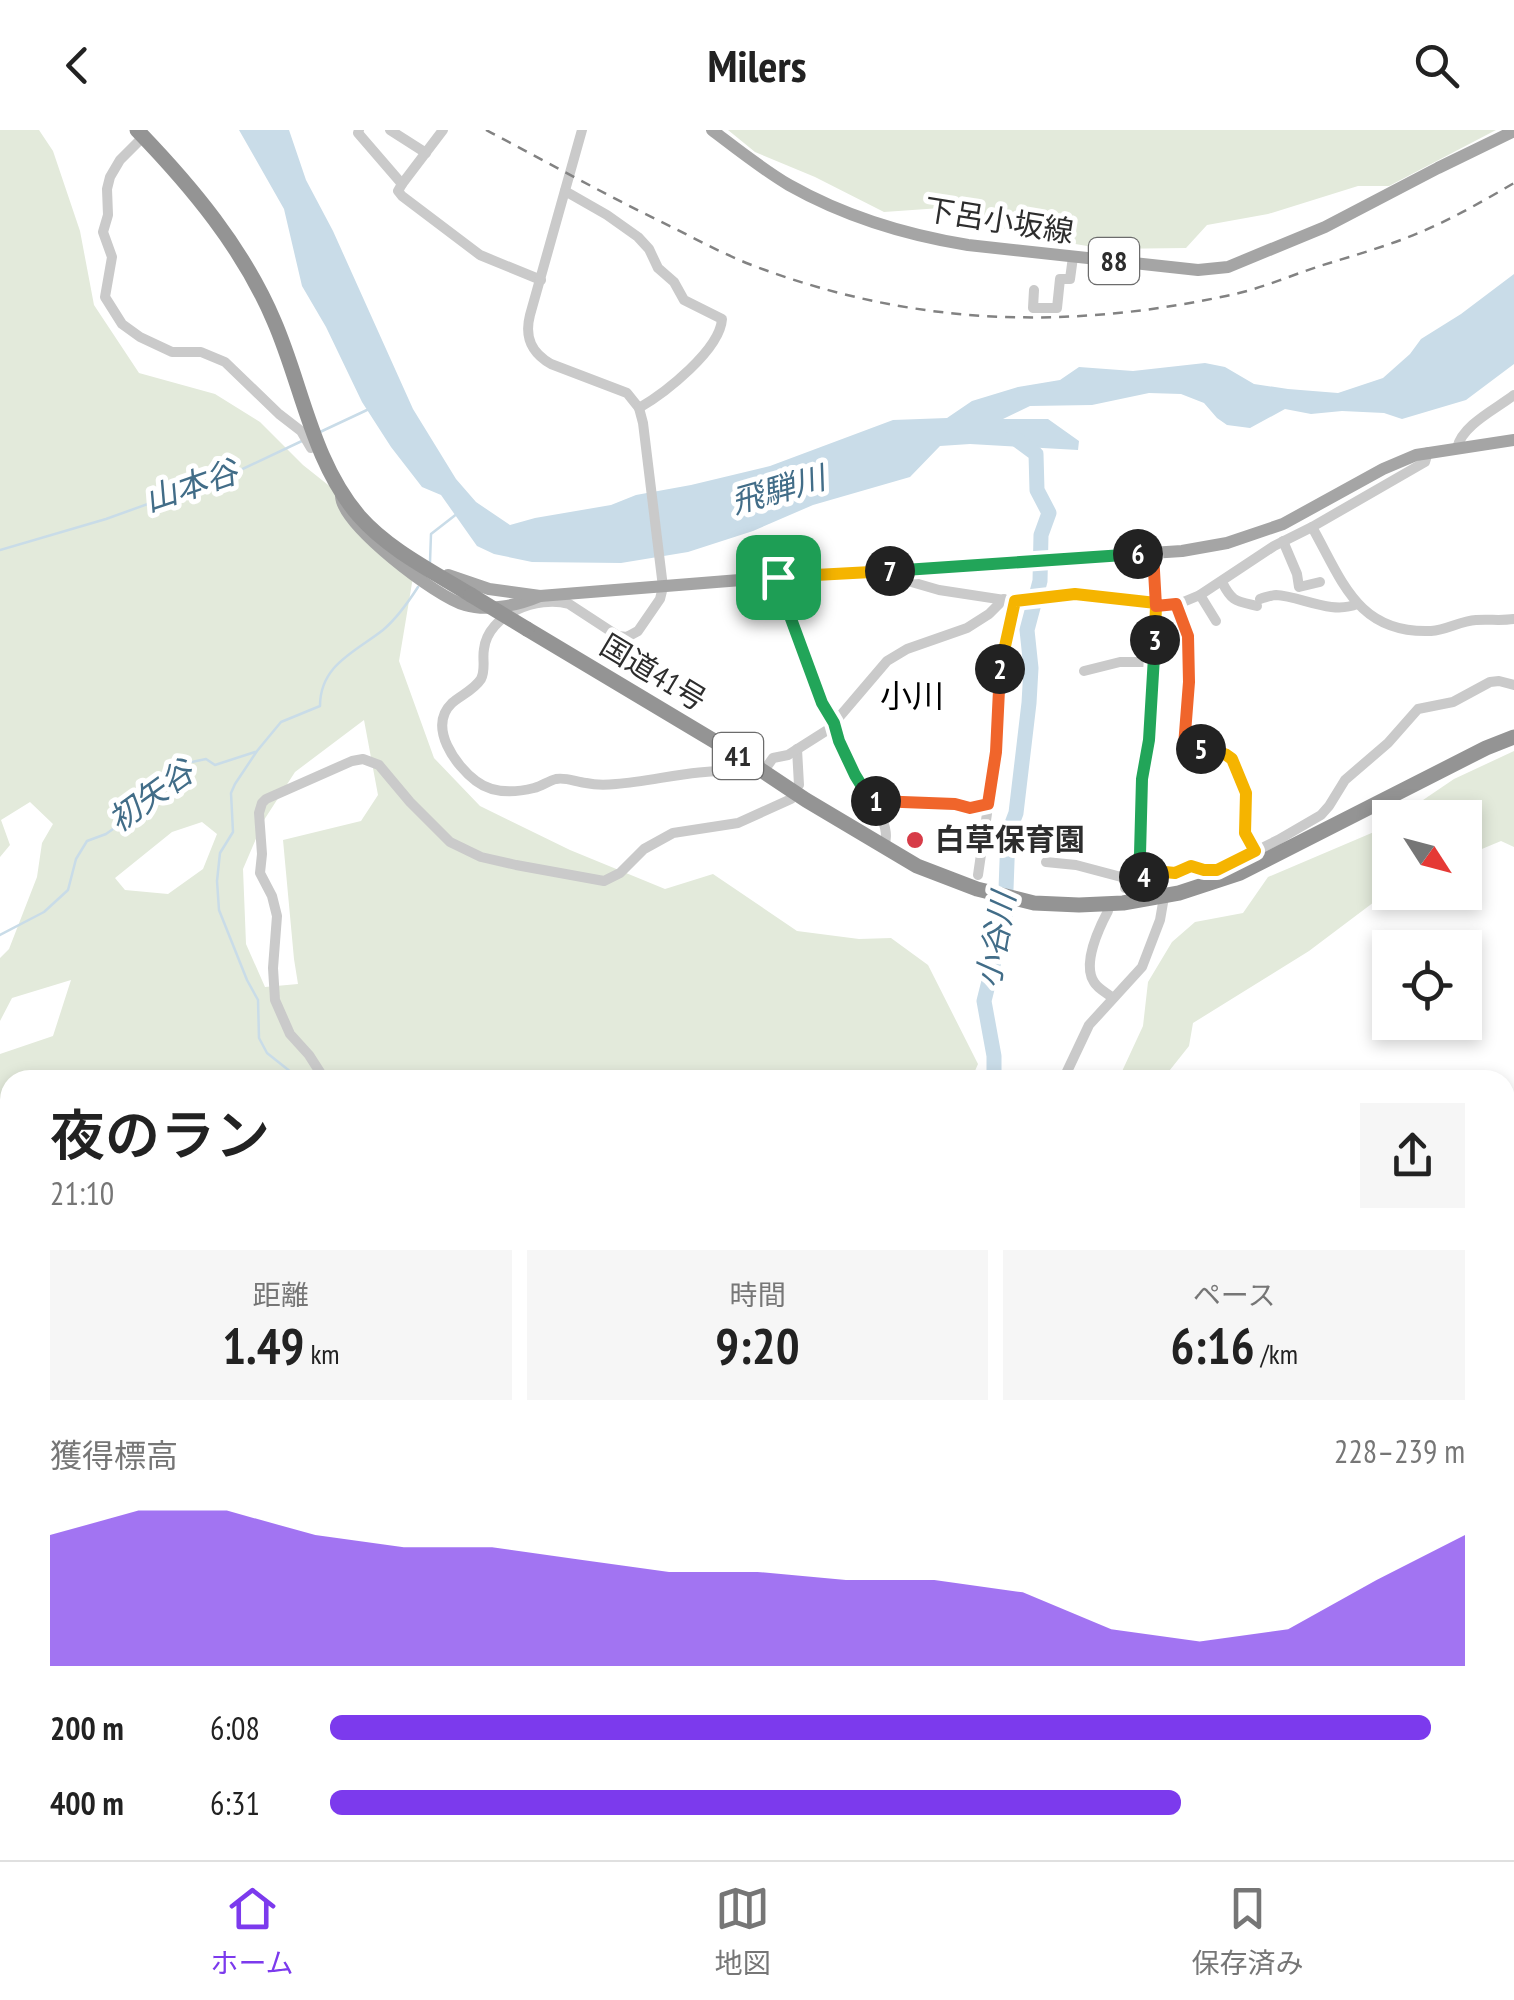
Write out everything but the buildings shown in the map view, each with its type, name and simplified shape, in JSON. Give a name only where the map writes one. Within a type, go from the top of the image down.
[{"type":"highway","name":"国道41号","points":[[140,133],[228,236],[254,278],[276,324],[319,446],[342,493],[378,535],[917,866],[1006,898],[1034,903],[1094,904],[1172,895],[1240,873],[1514,737]]},
{"type":"main road","name":"下呂小坂線","points":[[712,130],[815,199],[932,239],[1198,270],[1228,267],[1325,227],[1514,132]]},
{"type":"main road","points":[[428,568],[489,589],[540,596],[662,580],[900,570],[1214,546],[1266,531],[1303,514],[1401,460],[1428,452],[1514,440]]},
{"type":"main road","points":[[342,493],[342,504],[364,533],[451,600],[482,608],[526,602],[540,596]]},
{"type":"street","points":[[359,130],[402,184]]},
{"type":"street","points":[[390,130],[426,153]]},
{"type":"street","points":[[443,130],[398,191],[480,255],[541,280]]},
{"type":"street","points":[[582,130],[527,326],[528,339],[533,350],[552,364],[626,393],[639,408],[662,580],[660,599],[638,632],[628,637],[618,636],[561,602],[518,608],[501,618],[484,647],[483,676],[444,713],[443,731],[456,763],[490,790],[503,792],[536,788],[557,779],[618,784],[676,774],[738,772],[746,760]]},
{"type":"street","points":[[140,133],[120,160],[107,189],[108,216],[103,232],[112,257],[105,297],[110,306],[122,324],[140,337],[172,352],[202,352],[225,362],[300,431],[311,448],[319,446]]},
{"type":"street","points":[[565,191],[638,237],[684,300],[722,319],[716,339],[706,352],[655,399],[639,408]]},
{"type":"street","points":[[1034,290],[1033,308],[1057,308],[1060,279],[1070,279],[1073,258]]},
{"type":"street","points":[[1457,448],[1457,442],[1468,429],[1514,395]]},
{"type":"street","points":[[900,570],[908,581],[928,587],[1013,601],[1093,594],[1176,604],[1200,595],[1283,542],[1425,462],[1428,452]]},
{"type":"street","points":[[1312,527],[1356,604],[1382,621],[1416,630],[1447,629],[1474,620],[1514,619]]},
{"type":"street","points":[[1283,542],[1300,587],[1320,582]]},
{"type":"street","points":[[1125,888],[1134,878],[1140,854],[1142,779],[1149,740],[1157,625],[1153,553]]},
{"type":"street","points":[[778,577],[822,703],[844,753],[886,826],[884,848]]},
{"type":"street","points":[[1222,582],[1233,600],[1258,602],[1274,595],[1322,606],[1351,608],[1356,604]]},
{"type":"street","points":[[1200,595],[1216,621]]},
{"type":"street","points":[[763,772],[773,758],[788,754],[829,729],[888,661],[907,649],[967,628],[1013,601]]},
{"type":"street","points":[[978,875],[996,752],[1000,666],[1013,601]]},
{"type":"street","points":[[1176,604],[1188,636],[1184,746],[1232,759],[1246,793],[1245,833],[1255,851]]},
{"type":"street","points":[[1084,671],[1120,662],[1152,662]]},
{"type":"street","points":[[1046,862],[1134,878],[1175,873],[1191,866],[1217,870],[1321,815],[1345,780],[1388,743],[1418,709],[1453,702],[1490,682],[1514,685]]},
{"type":"street","points":[[797,748],[798,785]]},
{"type":"street","points":[[318,1070],[290,1034],[275,1000],[276,916],[272,896],[260,872],[259,813],[266,799],[363,759],[379,765],[450,842],[481,857],[516,866],[604,881],[620,873],[644,849],[673,833],[738,823],[791,798]]},
{"type":"street","points":[[871,801],[970,808],[988,804]]},
{"type":"street","points":[[1067,1070],[1089,1026],[1142,968],[1180,880],[1175,873]]},
{"type":"street","points":[[1108,911],[1097,932],[1090,968],[1096,985],[1113,998]]},
{"type":"green space","points":[[0,130],[39,130],[53,151],[80,231],[94,305],[139,373],[215,394],[260,422],[415,565],[399,661],[434,758],[480,806],[570,850],[665,889],[713,874],[797,931],[859,939],[891,938],[928,965],[978,1064],[975,1070],[0,1070],[0,1054],[53,1036],[71,980],[12,998],[0,1021],[0,958],[9,949],[37,877],[42,843],[53,824],[30,802],[1,820],[10,845],[0,857]],"holes":[[[364,720],[378,795],[361,821],[283,840],[298,984],[265,987],[246,944],[243,869],[264,820],[295,772]],[[202,822],[217,834],[203,869],[168,894],[125,890],[115,878],[172,832]]]},
{"type":"green space","points":[[728,130],[1496,130],[1389,186],[1358,186],[1268,214],[1207,225],[1186,248],[1105,249],[1016,234],[955,207],[884,212],[755,152]]},
{"type":"green space","points":[[1514,751],[1514,847],[1501,841],[1482,849],[1482,800],[1423,800],[1454,779]]},
{"type":"green space","points":[[1372,833],[1372,904],[1309,951],[1193,1023],[1189,1046],[1170,1070],[1123,1070],[1143,1026],[1148,982],[1172,942],[1195,922],[1243,913],[1268,877]]},
{"type":"water","name":"飛騨川","points":[[239,130],[289,130],[306,180],[413,409],[456,479],[476,502],[510,525],[770,466],[893,420],[947,418],[972,401],[1060,380],[1079,367],[1133,371],[1205,363],[1225,367],[1254,384],[1338,393],[1383,378],[1421,339],[1514,274],[1514,364],[1466,400],[1402,419],[1384,413],[1311,414],[1285,409],[1250,428],[1227,425],[1204,403],[1181,394],[1149,393],[1092,405],[1030,406],[1003,419],[1048,419],[1079,441],[1078,450],[940,446],[910,477],[813,505],[753,531],[688,552],[621,563],[532,562],[477,546],[441,495],[422,487],[391,447],[362,402],[302,286],[284,209]]},
{"type":"waterway","name":"山本谷","points":[[320,432],[367,410]]},
{"type":"waterway","name":"小谷川","points":[[994,1070],[984,1001],[1005,917],[1008,834],[1016,813],[1029,703],[1027,630],[1040,581],[1041,535],[1049,513],[1037,490],[1036,454],[1013,437]]},
{"type":"waterway","name":"山本谷","points":[[0,550],[106,519],[234,473],[304,440]]},
{"type":"waterway","name":"初矢谷","points":[[430,562],[431,534],[458,513]]},
{"type":"waterway","points":[[288,1070],[267,1053],[259,1038],[258,1000],[219,910],[220,853],[233,832],[231,793],[281,722],[320,706],[326,680],[333,670],[388,626],[418,587]]},
{"type":"waterway","name":"初矢谷","points":[[0,935],[44,912],[68,890],[76,859],[87,841],[106,834],[127,819],[145,798],[163,792],[187,763],[206,759],[215,765],[255,752]]},
{"type":"railway","points":[[486,130],[749,264],[867,300],[985,316],[1104,314],[1164,307],[1262,287],[1406,238],[1514,183]]},
{"type":"place","name":"白草保育園","points":[[915,840]]},
{"type":"district","name":"小川","points":[[912,696]]},
{"type":"route","points":[[778,577],[822,703],[871,801],[955,804],[963,808],[988,804],[996,752],[1000,666],[1015,601],[1093,594],[1148,603],[1156,603],[1157,625],[1149,740],[1142,779],[1140,862],[1134,878],[1175,873],[1191,866],[1217,870],[1255,851],[1245,833],[1246,793],[1232,759],[1184,746],[1188,636],[1176,604],[1156,606],[1153,553],[778,577]]}]
